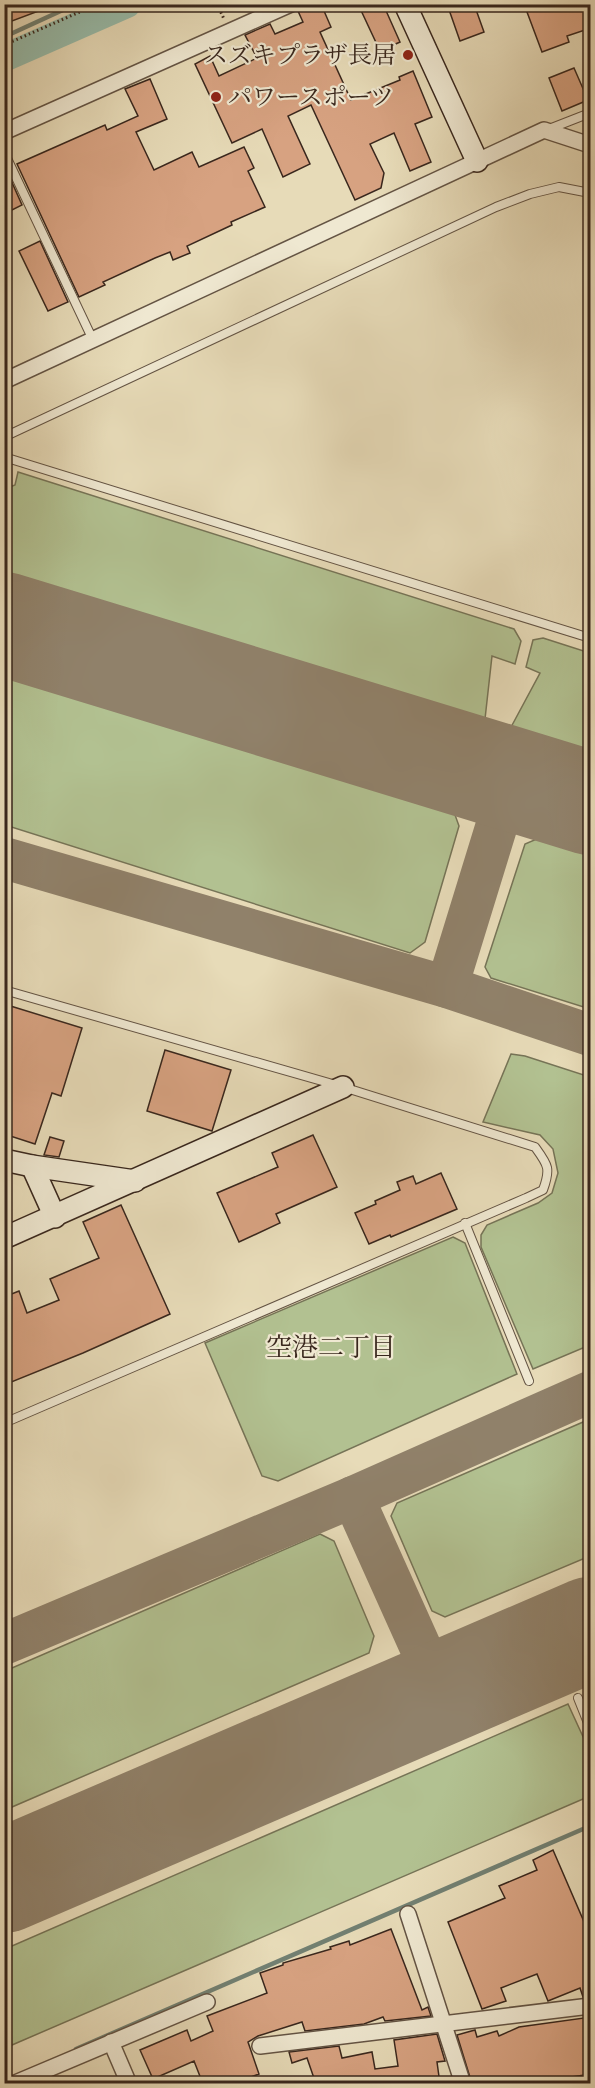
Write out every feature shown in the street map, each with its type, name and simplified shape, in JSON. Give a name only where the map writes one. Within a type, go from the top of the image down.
[{"type":"street","points":[[4,132],[291,4]]},
{"type":"street","points":[[405,4],[477,161]]},
{"type":"street","points":[[4,381],[544,130],[591,145]]},
{"type":"street","points":[[4,1238],[344,1087]]},
{"type":"street","points":[[4,1160],[135,1181]]},
{"type":"street","points":[[32,1166],[55,1217]]},
{"type":"street","points":[[408,1914],[463,2084]]},
{"type":"street","points":[[14,2084],[207,2002]]},
{"type":"street","points":[[260,2046],[591,2006]]},
{"type":"street","points":[[111,2042],[129,2084]]},
{"type":"lane","points":[[544,130],[591,113]]},
{"type":"lane","points":[[4,152],[93,340]]},
{"type":"lane","points":[[4,437],[496,207],[530,194],[559,188],[591,193]]},
{"type":"lane","points":[[4,457],[591,638]]},
{"type":"lane","points":[[4,990],[344,1087],[535,1147],[546,1162],[549,1174],[543,1190],[4,1423]]},
{"type":"lane","points":[[465,1223],[530,1381]]},
{"type":"lane","points":[[578,1698],[591,1728]]},
{"type":"path","points":[[4,45],[98,4]]},
{"type":"green space","points":[[18,472],[514,629],[521,641],[515,664],[492,656],[484,728],[5,575],[5,489],[15,485]]},
{"type":"green space","points":[[543,638],[590,653],[590,755],[510,729],[540,673],[526,667],[533,640]]},
{"type":"green space","points":[[5,675],[454,812],[459,826],[425,942],[410,953],[5,825]]},
{"type":"green space","points":[[539,838],[590,854],[590,1009],[491,978],[485,967],[525,844]]},
{"type":"green space","points":[[511,1054],[525,1056],[590,1077],[590,1345],[533,1369],[481,1247],[481,1235],[487,1225],[538,1203],[552,1193],[558,1173],[553,1149],[540,1135],[483,1122]]},
{"type":"green space","points":[[453,1237],[465,1243],[517,1374],[278,1481],[262,1476],[205,1343]]},
{"type":"green space","points":[[590,1419],[590,1556],[445,1617],[432,1611],[391,1516],[397,1503]]},
{"type":"green space","points":[[320,1534],[334,1541],[374,1636],[369,1653],[5,1810],[5,1671]]},
{"type":"green space","points":[[568,1704],[590,1752],[590,1796],[5,2048],[5,1949]]},
{"type":"building","points":[[4,4],[52,4],[52,6],[4,24]]},
{"type":"building","points":[[310,4],[321,4],[331,27],[320,32],[351,100],[400,80],[399,77],[413,71],[432,117],[415,124],[431,162],[410,171],[394,133],[370,144],[384,173],[381,188],[355,200],[311,105],[288,116],[310,164],[283,177],[262,129],[232,143],[195,64],[210,56],[219,76],[257,58],[245,35],[270,24],[275,34],[303,22],[298,11]]},
{"type":"building","points":[[358,4],[383,4],[400,42],[380,51]]},
{"type":"building","points":[[447,4],[474,4],[484,32],[460,41]]},
{"type":"building","points":[[524,4],[591,4],[591,28],[567,36],[569,42],[542,52]]},
{"type":"building","points":[[574,68],[588,100],[562,111],[549,78]]},
{"type":"building","points":[[150,79],[167,119],[136,132],[154,170],[192,152],[199,167],[244,147],[254,168],[248,171],[265,207],[187,246],[190,253],[173,260],[170,252],[103,282],[105,285],[79,297],[17,164],[105,125],[107,130],[138,116],[125,89]]},
{"type":"building","points":[[6,169],[22,205],[4,214],[4,170]]},
{"type":"building","points":[[40,241],[68,302],[48,311],[19,251]]},
{"type":"building","points":[[4,1004],[82,1028],[61,1096],[52,1093],[35,1144],[4,1134]]},
{"type":"building","points":[[165,1050],[231,1070],[212,1131],[147,1111]]},
{"type":"building","points":[[313,1135],[337,1187],[276,1214],[280,1223],[239,1242],[217,1193],[278,1167],[272,1153]]},
{"type":"building","points":[[50,1137],[64,1141],[59,1157],[44,1155]]},
{"type":"building","points":[[441,1173],[457,1209],[369,1244],[355,1213],[400,1190],[397,1182],[413,1176],[416,1184]]},
{"type":"building","points":[[121,1205],[170,1314],[4,1385],[4,1297],[19,1291],[27,1313],[59,1300],[50,1279],[99,1258],[83,1222]]},
{"type":"building","points":[[553,1850],[591,1938],[591,1996],[583,1997],[580,1988],[548,2001],[537,1974],[501,1988],[506,2001],[482,2009],[448,1922],[505,1898],[499,1886],[537,1870],[533,1860]]},
{"type":"building","points":[[391,1929],[422,2010],[428,2007],[431,2016],[385,2021],[383,2017],[364,2024],[305,2031],[302,2022],[258,2036],[248,2042],[259,2074],[232,2084],[203,2084],[194,2061],[153,2079],[140,2050],[187,2030],[191,2041],[213,2031],[207,2016],[267,1993],[260,1973],[283,1965],[283,1963],[331,1949],[330,1947],[349,1941],[350,1945]]},
{"type":"building","points":[[591,2017],[591,2074],[538,2082],[539,2084],[472,2084],[457,2035],[475,2030],[477,2037],[497,2031],[499,2036],[519,2027]]},
{"type":"building","points":[[437,2034],[445,2061],[437,2062],[440,2084],[316,2084],[307,2058],[292,2063],[289,2052],[339,2046],[342,2058],[372,2052],[375,2069],[398,2066],[394,2040]]},
{"type":"waterway","points":[[4,37],[76,4]]},
{"type":"waterway","points":[[4,58],[127,4]]},
{"type":"waterway","points":[[76,2049],[590,1826]]},
{"type":"taxiway","points":[[447,987],[511,779]]},
{"type":"taxiway","points":[[4,858],[447,987],[590,1035]]},
{"type":"taxiway","points":[[4,1644],[353,1497],[590,1392]]},
{"type":"taxiway","points":[[353,1497],[441,1693]]},
{"type":"runway","points":[[4,624],[590,803]]},
{"type":"runway","points":[[4,1881],[590,1629]]},
{"type":"place","name":"スズキプラザ長居","points":[[408,55]]},
{"type":"place","name":"パワースポーツ","points":[[216,97]]},
{"type":"district","name":"空港二丁目","points":[[331,1347]]}]
